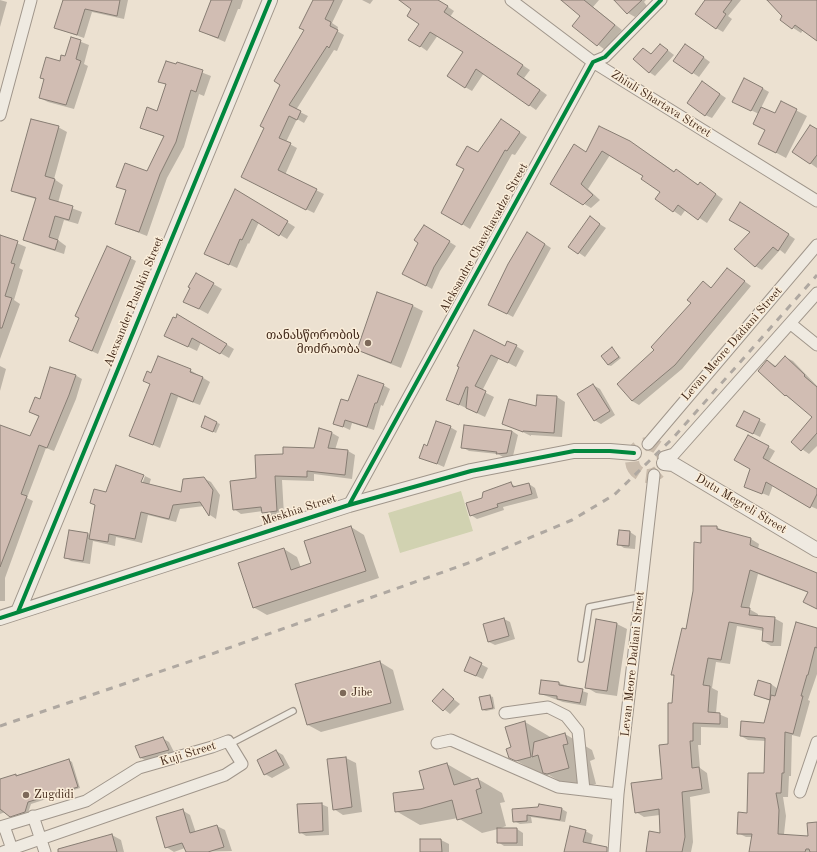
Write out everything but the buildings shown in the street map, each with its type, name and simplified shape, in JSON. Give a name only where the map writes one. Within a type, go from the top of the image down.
[{"type":"street","points":[[0,115],[31,0]]},
{"type":"street","name":"Alexsander Pushkin Street","points":[[18,612],[270,0]]},
{"type":"street","name":"Zhiuli Shartava Street","points":[[511,0],[593,62],[817,201]]},
{"type":"street","points":[[593,62],[605,57],[661,0]]},
{"type":"street","name":"Aleksandre Chavchavadze Street","points":[[349,505],[593,62]]},
{"type":"street","name":"Levan Meore Dadiani Street","points":[[648,444],[817,245]]},
{"type":"street","points":[[664,460],[674,454],[817,293]]},
{"type":"street","points":[[791,324],[817,345]]},
{"type":"street","name":"Meskhia Street","points":[[0,618],[349,505],[471,471],[574,451],[610,450],[634,453]]},
{"type":"street","name":"Dutu Megreli Street","points":[[664,460],[817,550]]},
{"type":"street","name":"Levan Meore Dadiani Street","points":[[614,852],[618,794],[654,475]]},
{"type":"street","points":[[505,713],[548,707],[566,716],[578,731],[584,790]]},
{"type":"street","points":[[437,743],[451,740],[558,787],[618,794]]},
{"type":"street","name":"Kuji Street","points":[[2,826],[86,801],[139,768],[212,748],[228,741],[242,764],[225,775],[9,851]]},
{"type":"street","points":[[800,792],[817,742]]},
{"type":"street","points":[[33,816],[45,852]]},
{"type":"street","points":[[2,826],[9,851]]},
{"type":"lane","points":[[581,659],[589,607],[641,596]]},
{"type":"lane","points":[[230,744],[293,711]]},
{"type":"green space","points":[[461,491],[473,531],[400,553],[388,513]]},
{"type":"tunnel","points":[[645,444],[651,444],[661,451],[664,460],[663,466],[657,473],[651,476],[645,476],[635,469],[632,463],[632,457],[639,447],[645,444]]},
{"type":"railway","points":[[0,726],[206,656],[477,560],[572,520],[614,495],[674,437],[817,275]]},
{"type":"cycle path","points":[[18,612],[270,0]]},
{"type":"cycle path","points":[[349,505],[593,62],[605,57],[661,0]]},
{"type":"cycle path","points":[[0,618],[349,505],[471,471],[574,451],[634,453]]},
{"type":"place","name":"თანასწორობის მოძრაობა","points":[[368,343]]},
{"type":"place","name":"Jibe","points":[[343,693]]},
{"type":"place","name":"Zugdidi","points":[[26,795]]}]
